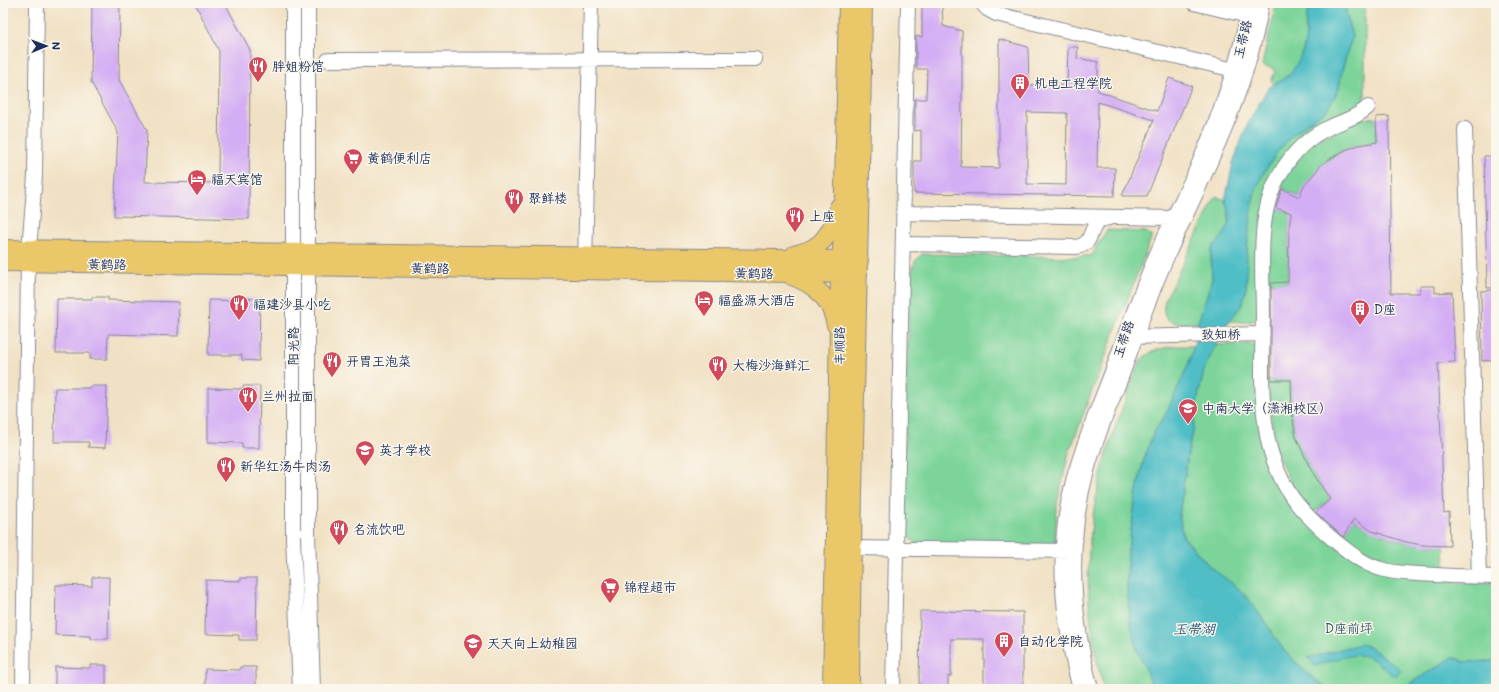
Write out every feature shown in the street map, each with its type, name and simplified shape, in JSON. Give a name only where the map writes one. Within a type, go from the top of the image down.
[{"type":"main road","name":"丰顺路","points":[[832,689],[839,342],[850,267],[843,187],[848,3]]},
{"type":"main road","points":[[850,689],[850,267],[863,3]]},
{"type":"main road","points":[[768,266],[815,247],[824,239],[837,217],[843,187]]},
{"type":"main road","points":[[3,249],[29,256]]},
{"type":"main road","name":"黄鹤路","points":[[3,262],[29,256],[850,267]]},
{"type":"main road","points":[[768,266],[808,282],[820,292],[830,305],[835,318],[839,342]]},
{"type":"street","points":[[23,689],[29,256],[35,176],[37,3]]},
{"type":"street","name":"阳光路","points":[[293,3],[313,689]]},
{"type":"street","name":"阳光路","points":[[300,689],[293,538],[308,3]]},
{"type":"street","points":[[585,264],[591,59],[591,3]]},
{"type":"street","points":[[893,689],[895,549],[905,213],[908,3]]},
{"type":"street","points":[[982,3],[987,9],[996,14],[1240,71],[1224,133],[1130,336]]},
{"type":"street","points":[[1194,3],[1253,12]]},
{"type":"street","name":"玉带路","points":[[1080,689],[1067,628],[1063,587],[1069,551],[1073,483],[1095,414],[1130,336],[1144,284],[1172,218],[1197,167],[1240,71],[1253,12],[1262,3]]},
{"type":"street","points":[[328,60],[756,59]]},
{"type":"street","points":[[1368,107],[1362,112],[1314,135],[1286,165],[1272,190],[1265,218],[1263,244],[1263,397],[1267,436],[1278,471],[1297,504],[1309,517],[1360,560],[1381,569],[1406,573],[1496,577]]},
{"type":"street","points":[[1464,129],[1479,577]]},
{"type":"street","points":[[905,213],[1172,218]]},
{"type":"street","points":[[1078,217],[1088,220],[1092,228],[1091,233]]},
{"type":"street","points":[[904,244],[1076,248],[1086,244],[1096,223],[1104,219],[1111,218]]},
{"type":"street","name":"致知桥","points":[[1130,336],[1262,334]]},
{"type":"street","points":[[851,548],[1069,551],[1080,636],[1091,689]]},
{"type":"green space","points":[[1276,3],[1310,3],[1310,7],[1306,18],[1306,37],[1303,53],[1292,71],[1274,84],[1271,81],[1275,72],[1272,68],[1262,65]]},
{"type":"green space","points":[[1345,3],[1365,3],[1365,101],[1359,108],[1278,168],[1258,317],[1249,322],[1229,321],[1242,305],[1246,288],[1247,247],[1251,213],[1254,195],[1263,174],[1277,152],[1291,136],[1326,110],[1339,88],[1342,70],[1352,37]]},
{"type":"green space","points":[[1376,117],[1377,142],[1349,148],[1331,158],[1309,180],[1299,197],[1278,186],[1284,176],[1310,145],[1356,120]]},
{"type":"green space","points":[[1216,196],[1225,200],[1229,221],[1224,235],[1211,251],[1212,278],[1198,323],[1172,322],[1165,315],[1165,300]]},
{"type":"green space","points":[[1271,207],[1292,213],[1289,229],[1288,282],[1267,283]]},
{"type":"green space","points":[[1107,230],[1146,232],[1152,236],[1068,456],[1057,504],[1055,542],[1041,546],[918,545],[902,532],[910,280],[915,261],[922,254],[1078,257],[1093,255],[1096,247]]},
{"type":"green space","name":"D座前坪","points":[[1253,344],[1257,346],[1269,459],[1341,551],[1457,583],[1496,583],[1496,661],[1464,662],[1455,658],[1440,665],[1409,684],[1407,689],[1328,689],[1308,674],[1285,652],[1251,602],[1238,588],[1210,567],[1183,536],[1179,515],[1196,406],[1204,370],[1215,345]]},
{"type":"green space","points":[[1194,346],[1189,363],[1165,416],[1154,432],[1144,459],[1137,490],[1128,551],[1127,588],[1137,650],[1153,689],[1104,689],[1090,617],[1088,582],[1089,548],[1093,513],[1100,479],[1110,444],[1132,382],[1143,358],[1163,348]]},
{"type":"green space","points":[[1267,380],[1291,380],[1292,414],[1297,437],[1311,470],[1330,499],[1312,514],[1293,489],[1275,449]]},
{"type":"green space","points":[[1354,519],[1376,532],[1397,540],[1444,546],[1445,571],[1417,570],[1370,560],[1342,539]]},
{"type":"water","name":"玉带湖","points":[[1310,3],[1345,3],[1352,37],[1342,70],[1339,88],[1326,110],[1291,136],[1277,152],[1263,174],[1254,195],[1247,247],[1246,288],[1242,305],[1229,321],[1204,370],[1196,406],[1179,515],[1183,537],[1210,567],[1238,588],[1251,602],[1285,652],[1308,674],[1328,689],[1153,689],[1137,650],[1130,621],[1127,588],[1128,551],[1137,490],[1144,459],[1154,432],[1165,416],[1189,363],[1198,323],[1212,279],[1211,252],[1213,246],[1225,233],[1229,222],[1230,215],[1225,200],[1233,163],[1239,146],[1248,123],[1268,88],[1291,74],[1303,51],[1306,37],[1306,19]]},
{"type":"water","points":[[1360,644],[1370,647],[1401,670],[1396,677],[1368,657],[1356,655],[1349,656],[1316,666],[1308,658]]},
{"type":"water","points":[[1452,658],[1464,662],[1496,661],[1496,686],[1491,689],[1407,689],[1409,684]]},
{"type":"building","points":[[92,3],[120,3],[119,80],[147,130],[145,182],[218,183],[219,51],[195,3],[225,3],[250,50],[249,219],[114,216],[118,132],[91,82]]},
{"type":"building","name":"机电工程学院","points":[[922,3],[942,3],[943,26],[962,31],[961,167],[999,168],[999,39],[1028,47],[1029,85],[1067,85],[1068,47],[1078,47],[1077,58],[1098,62],[1098,91],[1157,111],[1169,78],[1192,86],[1147,196],[1122,196],[1154,120],[1098,102],[1097,168],[1115,168],[1114,196],[914,193],[914,161],[921,161],[921,130],[915,131],[915,99],[926,99],[927,69],[916,69],[916,36],[922,37]],"holes":[[[1027,112],[1067,113],[1066,185],[1027,184]]]},
{"type":"building","name":"D座","points":[[1389,116],[1391,293],[1420,293],[1420,286],[1435,286],[1435,293],[1452,292],[1455,362],[1438,363],[1444,513],[1449,512],[1450,546],[1422,545],[1406,542],[1372,531],[1354,519],[1343,537],[1326,522],[1316,512],[1330,499],[1311,470],[1296,437],[1292,414],[1291,380],[1271,380],[1271,283],[1288,282],[1289,229],[1291,213],[1276,208],[1282,189],[1299,197],[1304,185],[1321,165],[1345,150],[1359,145],[1377,142],[1376,117]]},
{"type":"building","points":[[1484,156],[1496,156],[1496,288],[1487,288]]},
{"type":"building","points":[[1496,290],[1496,360],[1482,361],[1481,291]]},
{"type":"building","points":[[92,297],[108,297],[108,300],[179,302],[178,336],[108,334],[107,359],[90,359],[90,353],[56,353],[57,299],[92,299]]},
{"type":"building","points":[[243,298],[260,299],[259,361],[242,360],[242,355],[208,355],[209,300],[243,301]]},
{"type":"building","points":[[90,386],[107,386],[105,448],[88,447],[89,442],[54,442],[55,388],[90,388]]},
{"type":"building","points":[[243,386],[260,386],[259,448],[242,448],[242,443],[208,442],[208,388],[243,389]]},
{"type":"building","points":[[92,577],[109,577],[108,639],[91,639],[91,636],[55,635],[56,585],[92,586]]},
{"type":"building","points":[[241,578],[257,578],[256,640],[239,640],[239,635],[205,634],[206,580],[241,581]]},
{"type":"building","name":"自动化学院","points":[[920,611],[1023,612],[1023,689],[984,689],[984,639],[951,639],[951,676],[948,676],[948,689],[919,689]]},
{"type":"building","points":[[90,665],[106,665],[106,689],[55,689],[55,667],[90,668]]},
{"type":"building","points":[[240,667],[256,667],[256,689],[205,689],[205,669],[240,670]]},
{"type":"place","name":"胖姐粉馆","points":[[258,83]]},
{"type":"place","name":"机电工程学院","points":[[1020,100]]},
{"type":"place","name":"黄鹤便利店","points":[[353,175]]},
{"type":"place","name":"福天宾馆","points":[[197,196]]},
{"type":"place","name":"聚鲜楼","points":[[514,215]]},
{"type":"place","name":"上座","points":[[795,233]]},
{"type":"place","name":"福盛源大酒店","points":[[704,317]]},
{"type":"place","name":"福建沙县小吃","points":[[239,321]]},
{"type":"place","name":"D座","points":[[1360,326]]},
{"type":"place","name":"开胃王泡菜","points":[[332,378]]},
{"type":"place","name":"大梅沙海鲜汇","points":[[718,382]]},
{"type":"place","name":"兰州拉面","points":[[248,413]]},
{"type":"place","name":"中南大学（潇湘校区）","points":[[1188,425]]},
{"type":"place","name":"英才学校","points":[[365,467]]},
{"type":"place","name":"新华红汤牛肉汤","points":[[226,483]]},
{"type":"place","name":"名流饮吧","points":[[339,546]]},
{"type":"place","name":"锦程超市","points":[[610,604]]},
{"type":"place","name":"自动化学院","points":[[1004,658]]},
{"type":"place","name":"天天向上幼稚园","points":[[473,660]]}]
